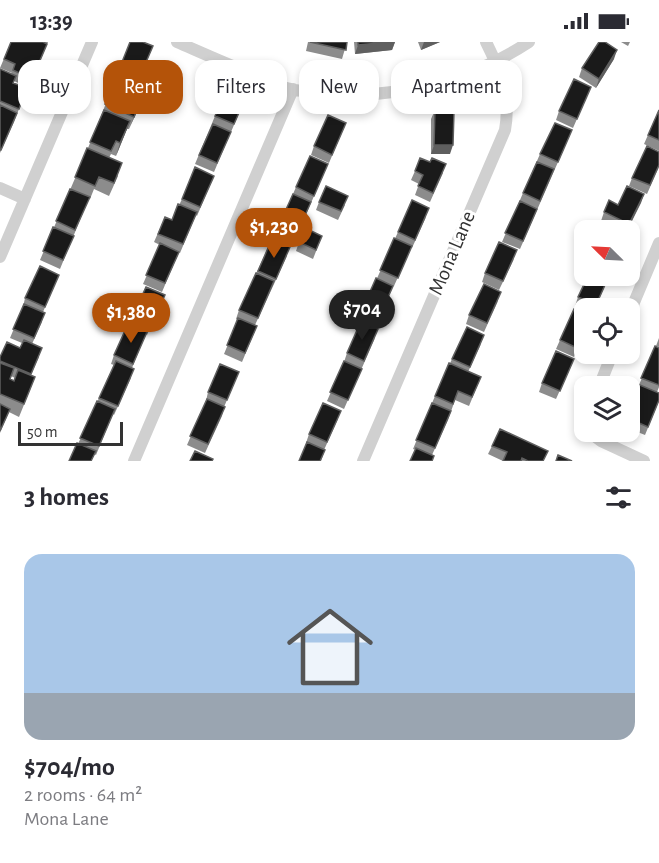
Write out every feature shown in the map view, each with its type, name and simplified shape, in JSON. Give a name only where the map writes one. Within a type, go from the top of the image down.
[{"type":"street","points":[[0,258],[92,42]]},
{"type":"street","points":[[177,42],[275,85],[337,94],[391,92]]},
{"type":"street","name":"Mona Lane","points":[[486,42],[495,60]]},
{"type":"street","points":[[498,60],[529,42]]},
{"type":"street","points":[[134,461],[293,89]]},
{"type":"street","name":"Mona Lane","points":[[363,461],[504,130],[507,114]]},
{"type":"street","points":[[0,188],[25,199]]},
{"type":"street","points":[[636,298],[659,243]]},
{"type":"street","points":[[603,442],[644,461]]},
{"type":"building","points":[[11,42],[47,44],[40,60],[18,60],[18,72],[13,70],[15,64],[4,59]]},
{"type":"building","points":[[130,42],[143,42],[153,46],[147,60],[123,60]]},
{"type":"building","points":[[310,42],[347,42],[346,50]]},
{"type":"building","points":[[358,42],[389,42],[358,45]]},
{"type":"building","points":[[599,42],[605,42],[617,50],[599,79],[582,68]]},
{"type":"building","points":[[0,69],[16,76],[13,83],[18,85],[18,109],[0,101]]},
{"type":"building","points":[[574,79],[591,87],[577,119],[559,111]]},
{"type":"building","points":[[0,105],[17,113],[1,150],[0,150]]},
{"type":"building","points":[[659,110],[659,140],[648,135]]},
{"type":"building","points":[[103,112],[130,121],[120,143],[116,141],[111,151],[90,142]]},
{"type":"building","points":[[216,114],[238,114],[234,124],[215,116]]},
{"type":"building","points":[[435,114],[454,114],[453,145],[434,145]]},
{"type":"building","points":[[328,115],[346,123],[332,155],[314,146]]},
{"type":"building","points":[[555,123],[572,130],[558,162],[540,154]]},
{"type":"building","points":[[213,124],[231,132],[217,163],[199,155]]},
{"type":"building","points":[[647,146],[659,152],[659,165],[650,185],[632,178]]},
{"type":"building","points":[[87,148],[122,163],[114,183],[99,177],[95,186],[75,177]]},
{"type":"building","points":[[310,156],[328,164],[314,196],[296,187]]},
{"type":"building","points":[[420,158],[430,162],[432,158],[446,164],[433,193],[418,186],[423,175],[415,171]]},
{"type":"building","points":[[537,162],[554,169],[540,201],[523,193]]},
{"type":"building","points":[[195,167],[214,176],[200,207],[182,199]]},
{"type":"building","points":[[326,186],[348,196],[341,211],[319,202]]},
{"type":"building","points":[[627,186],[644,194],[631,220],[621,220],[604,212],[609,200],[618,205]]},
{"type":"building","points":[[70,189],[90,197],[75,230],[56,221]]},
{"type":"building","points":[[293,194],[311,202],[297,233],[279,225]]},
{"type":"building","points":[[412,200],[429,208],[415,240],[398,232]]},
{"type":"building","points":[[520,201],[537,209],[523,241],[505,233]]},
{"type":"building","points":[[178,204],[197,212],[183,244],[158,234],[165,217],[172,220]]},
{"type":"building","points":[[53,227],[74,236],[63,260],[43,251]]},
{"type":"building","points":[[305,228],[322,236],[316,250],[299,242]]},
{"type":"building","points":[[394,238],[412,246],[398,278],[380,270]]},
{"type":"building","points":[[272,239],[290,247],[276,279],[258,271]]},
{"type":"building","points":[[499,242],[517,250],[503,281],[485,273]]},
{"type":"building","points":[[160,243],[179,252],[165,283],[146,275]]},
{"type":"building","points":[[40,266],[59,275],[45,307],[25,298]]},
{"type":"building","points":[[256,273],[274,281],[258,318],[239,310]]},
{"type":"building","points":[[376,278],[393,286],[379,317],[362,310]]},
{"type":"building","points":[[484,284],[501,292],[487,323],[469,315]]},
{"type":"building","points":[[583,286],[605,286],[599,298],[578,297]]},
{"type":"building","points":[[146,287],[165,295],[151,326],[132,318]]},
{"type":"building","points":[[24,304],[45,313],[34,338],[13,329]]},
{"type":"building","points":[[574,309],[574,347],[560,340]]},
{"type":"building","points":[[238,318],[257,326],[245,353],[227,345]]},
{"type":"building","points":[[361,321],[378,329],[364,361],[347,353]]},
{"type":"building","points":[[128,324],[147,332],[133,364],[114,355]]},
{"type":"building","points":[[467,327],[484,335],[470,367],[452,359]]},
{"type":"building","points":[[24,340],[42,348],[31,374],[0,361],[7,342],[20,348]]},
{"type":"building","points":[[655,346],[659,348],[659,385],[641,378]]},
{"type":"building","points":[[556,351],[574,359],[560,391],[542,383]]},
{"type":"building","points":[[116,361],[134,369],[118,406],[99,398]]},
{"type":"building","points":[[344,361],[362,369],[348,400],[330,392]]},
{"type":"building","points":[[0,363],[14,368],[10,379],[14,381],[18,370],[35,377],[24,404],[0,394]]},
{"type":"building","points":[[449,363],[481,377],[472,397],[458,391],[453,404],[435,396]]},
{"type":"building","points":[[220,364],[239,372],[227,400],[208,392]]},
{"type":"building","points":[[640,385],[659,393],[659,400],[648,427],[640,423]]},
{"type":"building","points":[[207,399],[225,407],[208,444],[190,436]]},
{"type":"building","points":[[97,401],[115,409],[99,446],[80,438]]},
{"type":"building","points":[[323,403],[341,411],[327,442],[309,434]]},
{"type":"building","points":[[432,403],[451,411],[435,448],[416,440]]},
{"type":"building","points":[[0,404],[10,409],[0,431]]},
{"type":"building","points":[[500,429],[548,451],[543,461],[528,461],[522,458],[521,461],[503,461],[507,452],[492,446]]},
{"type":"building","points":[[307,442],[325,450],[320,461],[299,461]]},
{"type":"building","points":[[77,443],[96,451],[91,461],[69,461]]},
{"type":"building","points":[[416,448],[434,456],[432,461],[410,461]]},
{"type":"building","points":[[195,451],[213,459],[212,461],[190,461]]},
{"type":"building","points":[[558,455],[572,461],[556,461]]}]
